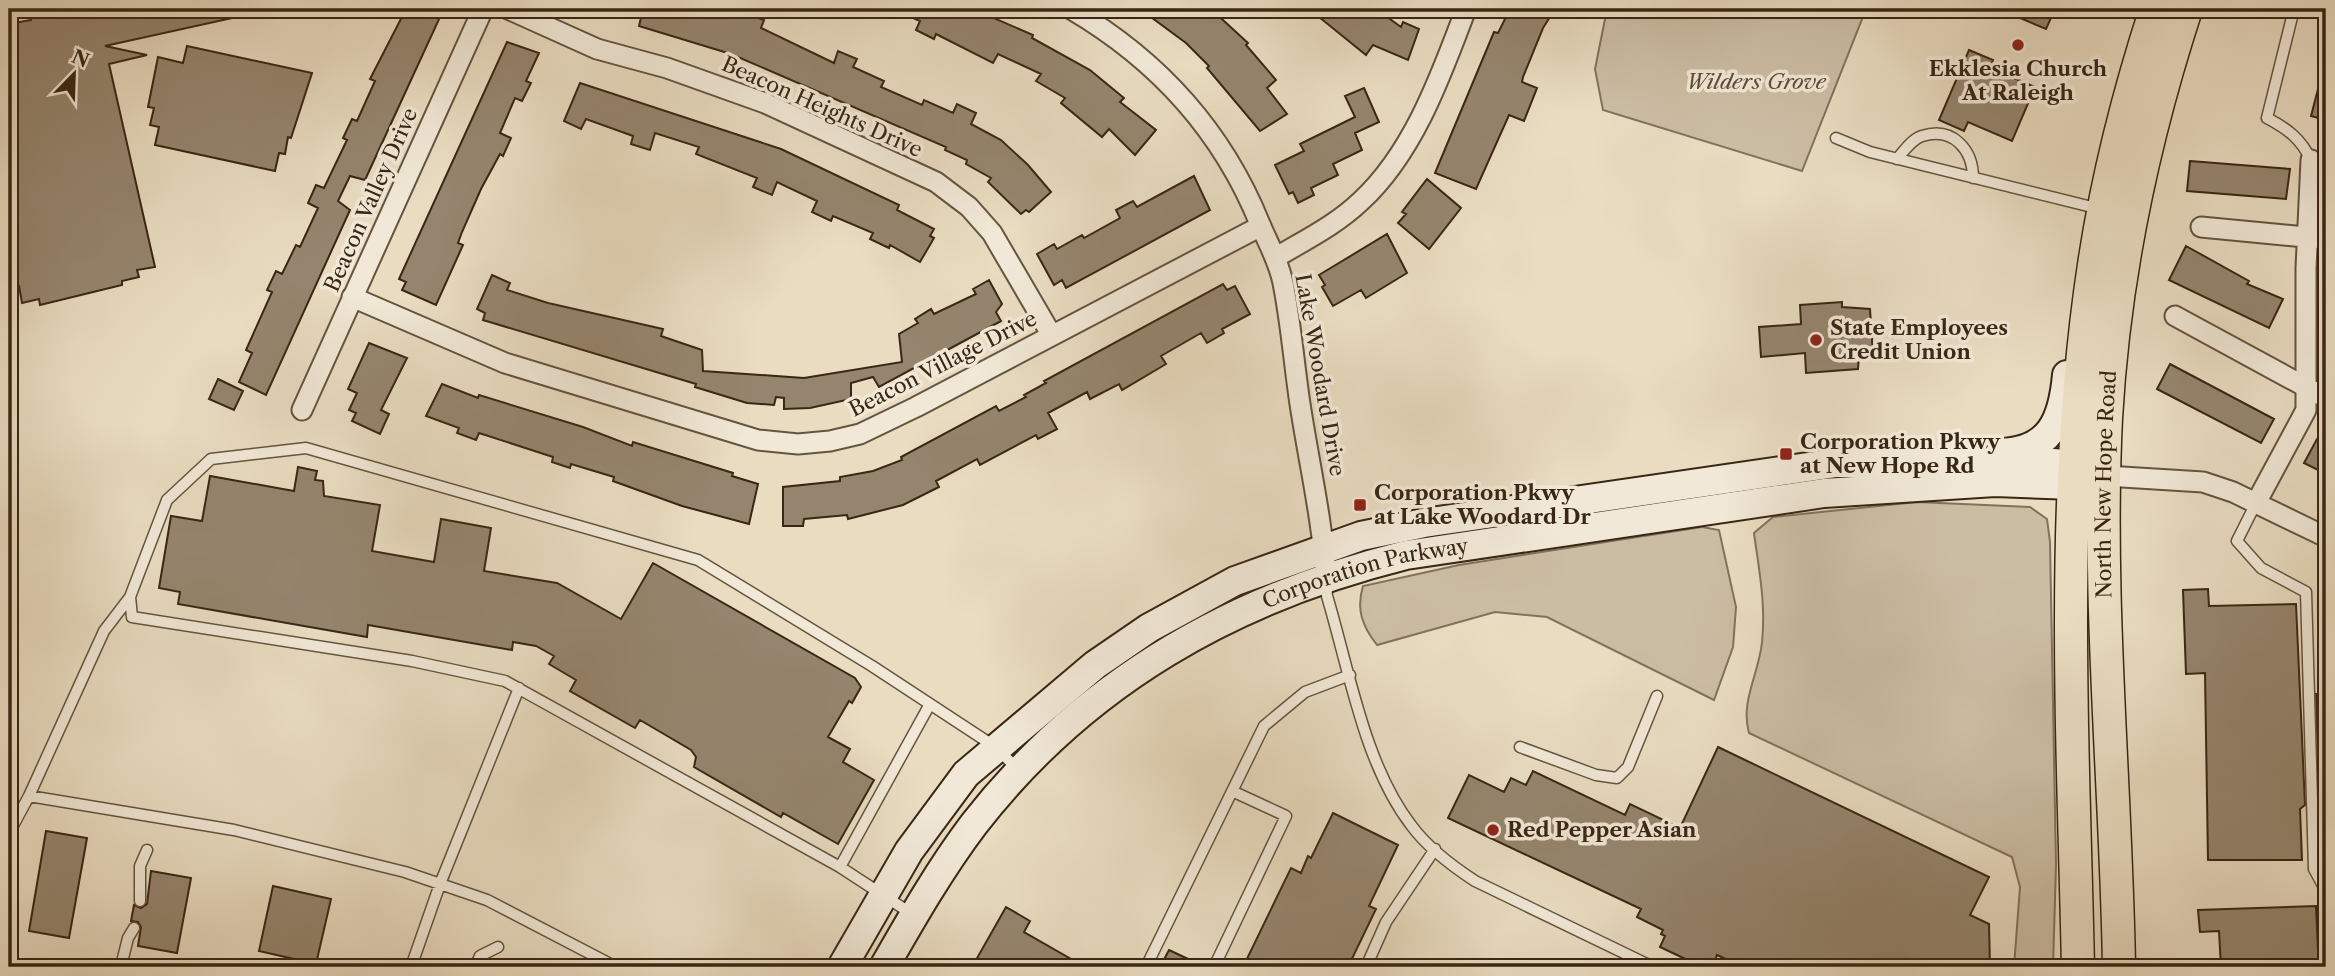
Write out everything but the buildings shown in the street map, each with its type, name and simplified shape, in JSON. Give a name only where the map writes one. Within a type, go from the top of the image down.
[{"type":"main road","name":"North New Hope Road","points":[[2078,967],[2073,628],[2076,475],[2082,361],[2114,216],[2137,68],[2156,9]]},
{"type":"main road","name":"North New Hope Road","points":[[2119,967],[2105,559],[2106,419],[2114,324],[2114,216],[2148,138],[2186,9]]},
{"type":"main road","points":[[1836,463],[1889,454],[2022,451],[2045,438],[2063,410],[2076,289],[2114,216]]},
{"type":"main road","name":"Corporation Parkway","points":[[842,967],[881,897],[947,796],[966,774],[1096,665],[1149,628],[1235,581],[1361,536],[1424,523],[1836,463],[2106,476]]},
{"type":"main road","name":"Corporation Parkway","points":[[884,967],[914,915],[974,824],[1020,772],[1084,710],[1161,654],[1245,608],[1325,578],[1406,555],[1814,494],[2076,475]]},
{"type":"street","name":"Beacon Valley Drive","points":[[302,410],[483,9]]},
{"type":"street","name":"Beacon Heights Drive","points":[[508,9],[597,49],[667,68],[765,103],[936,182],[981,219],[1003,247],[1051,334]]},
{"type":"street","name":"Lake Woodard Drive","points":[[1071,9],[1118,40],[1174,86],[1216,139],[1233,166],[1261,226],[1282,282],[1300,406],[1321,515],[1325,578]]},
{"type":"street","points":[[1275,258],[1343,216],[1386,173],[1414,130],[1466,9]]},
{"type":"street","points":[[2256,503],[2306,410],[2305,387],[2317,238],[2311,160]]},
{"type":"street","name":"Beacon Village Drive","points":[[352,297],[505,363],[725,432],[758,440],[797,444],[830,441],[860,434],[1261,226]]},
{"type":"street","points":[[2201,227],[2317,238]]},
{"type":"street","points":[[2175,316],[2326,398]]},
{"type":"street","points":[[2106,476],[2191,480],[2256,503],[2326,537]]},
{"type":"lane","points":[[2294,9],[2267,118],[2290,130],[2311,160]]},
{"type":"lane","points":[[1897,159],[1922,136],[1942,135],[1964,144],[1973,159],[1973,178]]},
{"type":"lane","points":[[1836,138],[1897,159],[2114,216]]},
{"type":"lane","points":[[9,833],[29,796],[104,631],[130,597],[167,500],[211,459],[306,448],[698,560],[997,748],[1020,772]]},
{"type":"lane","points":[[2256,503],[2236,541],[2261,568],[2306,592],[2314,869],[2326,891]]},
{"type":"lane","points":[[1325,578],[1327,596],[1376,761],[1391,794],[1412,827],[1475,881],[1653,967]]},
{"type":"lane","points":[[130,597],[132,617],[412,661],[505,681],[840,867],[881,897],[914,915]]},
{"type":"lane","points":[[1146,967],[1264,726],[1305,692],[1350,675]]},
{"type":"lane","points":[[411,967],[440,884],[519,688]]},
{"type":"lane","points":[[1520,747],[1596,775],[1617,778],[1628,767],[1657,696]]},
{"type":"lane","points":[[840,867],[930,704]]},
{"type":"lane","points":[[1215,965],[1286,816],[1232,791]]},
{"type":"lane","points":[[29,796],[234,830],[405,872],[487,900],[616,967]]},
{"type":"lane","points":[[1366,967],[1385,922],[1435,849]]},
{"type":"lane","points":[[140,901],[140,866],[147,850]]},
{"type":"lane","points":[[122,962],[128,937],[134,928]]},
{"type":"lane","points":[[475,967],[480,957],[498,947]]},
{"type":"green space","name":"Wilders Grove","points":[[1607,9],[1866,9],[1802,171],[1603,110],[1595,69]]},
{"type":"green space","points":[[1917,502],[2030,507],[2047,519],[2050,542],[2056,865],[2053,967],[2014,967],[2020,887],[2012,857],[1749,733],[1748,699],[1760,654],[1763,628],[1754,533],[1773,517]]},
{"type":"green space","points":[[1702,527],[1719,530],[1736,607],[1733,647],[1714,700],[1547,617],[1495,612],[1377,645],[1360,610],[1363,586],[1459,565]]},
{"type":"place","name":"Ekklesia Church At Raleigh","points":[[2018,45]]},
{"type":"place","name":"State Employees Credit Union","points":[[1816,340]]},
{"type":"place","name":"Corporation Pkwy at New Hope Rd","points":[[1786,454]]},
{"type":"place","name":"Corporation Pkwy at Lake Woodard Dr","points":[[1360,505]]},
{"type":"place","name":"Red Pepper Asian","points":[[1493,830]]}]
